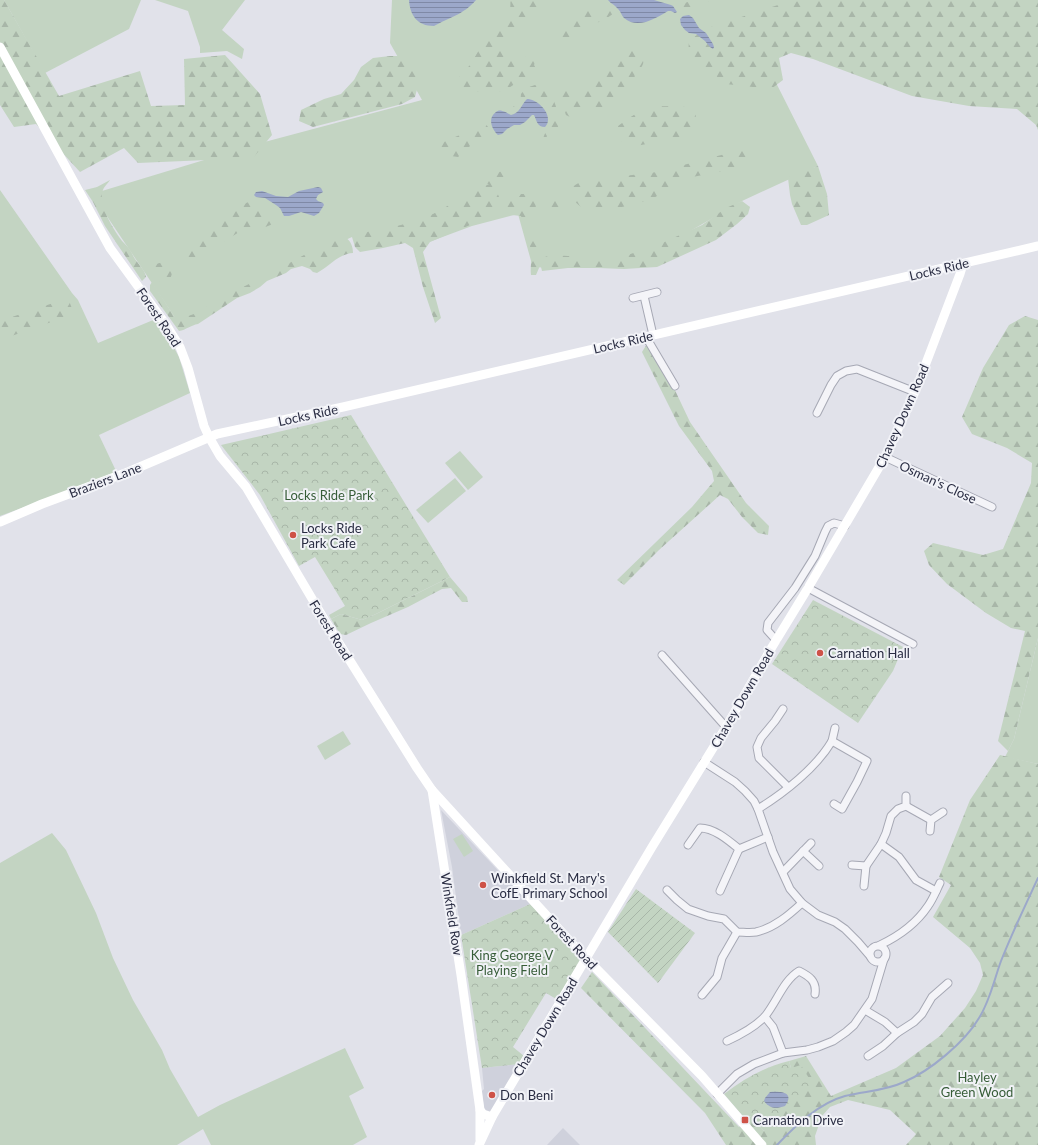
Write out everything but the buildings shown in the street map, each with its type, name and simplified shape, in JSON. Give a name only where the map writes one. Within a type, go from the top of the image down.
[{"type":"main road","name":"Forest Road","points":[[0,47],[110,248],[167,326],[180,347],[188,368],[204,426],[220,456],[246,487],[327,624],[432,790],[586,958],[702,1076],[762,1145]]},
{"type":"main road","name":"Locks Ride","points":[[209,437],[1038,246]]},
{"type":"main road","name":"Chavey Down Road","points":[[492,1117],[586,958],[726,727],[776,640],[885,458],[915,392],[963,264]]},
{"type":"main road","name":"Braziers Lane","points":[[0,522],[42,504],[128,472],[209,437]]},
{"type":"main road","name":"Winkfield Row","points":[[432,790],[461,975],[480,1110],[480,1143]]},
{"type":"main road","points":[[480,1110],[483,1114],[492,1117]]},
{"type":"main road","name":"Winkfield Row","points":[[480,1143],[492,1117]]},
{"type":"street","points":[[633,298],[657,292]]},
{"type":"street","points":[[644,296],[650,336],[676,386]]},
{"type":"street","points":[[817,413],[837,376],[846,371],[857,369],[915,392]]},
{"type":"street","name":"Osman's Close","points":[[885,458],[992,507]]},
{"type":"street","points":[[776,640],[767,630],[768,623],[795,588],[815,556],[828,526],[834,523],[845,526]]},
{"type":"street","points":[[808,588],[914,644]]},
{"type":"street","points":[[662,655],[726,727]]},
{"type":"street","points":[[783,709],[776,721],[761,738],[757,747],[759,758],[788,787]]},
{"type":"street","points":[[758,809],[774,799],[808,770],[825,753],[832,741],[836,728]]},
{"type":"street","points":[[832,741],[867,761],[842,809],[834,804]]},
{"type":"street","points":[[704,762],[727,776],[740,786],[749,796],[758,809],[773,852],[790,889],[802,903],[818,914],[846,929],[872,959],[879,962],[896,937]]},
{"type":"street","points":[[906,796],[906,806]]},
{"type":"street","points":[[864,886],[866,866],[881,844],[891,816],[898,809],[906,806],[931,820]]},
{"type":"street","points":[[931,820],[943,812]]},
{"type":"street","points":[[930,831],[931,820]]},
{"type":"street","points":[[688,845],[700,828],[705,828],[726,838],[738,849]]},
{"type":"street","points":[[720,891],[738,849],[768,837]]},
{"type":"street","points":[[783,872],[811,843]]},
{"type":"street","points":[[881,844],[899,857],[916,880],[936,891]]},
{"type":"street","points":[[803,851],[819,866]]},
{"type":"street","points":[[852,865],[866,866]]},
{"type":"street","points":[[858,942],[869,947],[878,945],[896,937],[916,921],[929,905],[940,883]]},
{"type":"street","points":[[668,890],[688,909],[708,916],[724,919],[737,932],[754,932],[767,929],[791,914],[802,903]]},
{"type":"street","points":[[702,995],[717,977],[722,958],[737,932]]},
{"type":"street","points":[[717,1094],[737,1074],[754,1064],[783,1053],[807,1050],[833,1041],[854,1024],[872,999],[885,955],[884,948],[878,945]]},
{"type":"street","points":[[878,945],[871,950],[878,979]]},
{"type":"street","points":[[727,1041],[744,1033],[765,1016],[786,983],[799,971],[810,977],[816,989],[815,994]]},
{"type":"street","points":[[868,1056],[883,1046],[897,1033],[914,1022],[922,1014],[932,997],[948,983]]},
{"type":"street","points":[[865,1010],[885,1022],[897,1033]]},
{"type":"street","points":[[765,1016],[773,1027],[783,1053]]},
{"type":"shaded area","name":"Winkfield St. Mary's CofE Primary School","points":[[441,810],[530,904],[461,935],[452,867]]},
{"type":"shaded area","points":[[519,1064],[491,1113],[484,1110],[482,1068]]},
{"type":"shaded area","points":[[563,1128],[580,1145],[547,1145]]},
{"type":"green space","points":[[0,0],[4,0],[59,96],[140,71],[151,106],[185,105],[184,59],[225,55],[260,94],[272,135],[253,158],[138,163],[124,148],[80,172],[36,124],[14,127],[0,105]]},
{"type":"green space","points":[[4,0],[141,0],[129,29],[45,73]]},
{"type":"green space","points":[[155,0],[245,0],[222,30],[244,49],[242,59],[227,51],[200,53],[200,47],[188,11]]},
{"type":"green space","points":[[392,0],[873,0],[764,59],[818,166],[742,201],[642,259],[533,268],[518,214],[472,226],[429,242],[405,243],[352,237],[274,273],[180,325],[92,194],[257,144],[422,100],[390,43]]},
{"type":"green space","points":[[510,0],[546,0],[543,5],[524,19],[506,43],[510,54],[518,61],[543,45],[543,48],[534,65],[538,72],[501,91],[466,91],[458,78],[470,65],[485,40],[491,39],[499,32],[508,16],[510,10]]},
{"type":"green space","points":[[693,0],[711,0],[693,8],[681,9],[682,4]]},
{"type":"green space","points":[[805,0],[1038,0],[1038,130],[1036,125],[1017,109],[969,106],[912,96],[813,59],[791,53],[779,58],[783,80],[771,89],[726,84],[705,67],[688,56],[689,40],[708,28],[781,4]]},
{"type":"green space","points":[[585,5],[594,5],[596,10],[601,14],[610,9],[617,9],[615,12],[592,26],[589,24],[586,25],[563,42],[559,41],[555,36],[556,34],[581,7]]},
{"type":"green space","points":[[629,49],[635,49],[642,52],[643,59],[642,66],[635,73],[634,84],[604,107],[588,110],[570,117],[566,115],[557,91],[562,89],[573,91],[594,82],[610,62]]},
{"type":"green space","points":[[403,56],[414,67],[419,82],[415,97],[402,104],[313,127],[299,121],[301,110],[324,99],[341,94],[354,80],[361,67],[373,58]]},
{"type":"green space","points":[[535,85],[541,86],[551,94],[557,108],[559,122],[558,128],[543,140],[552,118],[540,102],[534,97],[530,95],[526,96],[515,113],[507,110],[519,102],[521,94],[526,88]]},
{"type":"green space","points":[[683,106],[696,115],[692,134],[630,147],[620,140],[618,126],[636,114],[651,107]]},
{"type":"green space","points":[[479,123],[485,123],[491,134],[471,145],[458,157],[441,153],[441,143],[469,131],[473,126]]},
{"type":"green space","points":[[744,149],[752,157],[744,166],[687,178],[652,199],[636,204],[603,211],[581,207],[573,200],[570,188],[582,181],[657,172]]},
{"type":"green space","points":[[818,166],[827,194],[829,215],[807,225],[801,225],[792,204],[788,178]]},
{"type":"green space","points":[[513,171],[512,175],[492,186],[495,187],[501,202],[496,214],[430,242],[423,252],[441,318],[435,323],[423,287],[413,248],[405,243],[360,252],[355,247],[352,237],[370,231],[401,225],[433,214],[460,199],[482,184],[489,185],[485,182],[487,177],[493,177],[498,172]]},
{"type":"green space","points":[[110,180],[104,189],[102,196],[104,209],[107,217],[122,241],[142,268],[146,277],[142,281],[105,226],[85,190],[97,187]]},
{"type":"green space","points":[[0,190],[78,300],[98,343],[158,318],[179,357],[190,393],[99,435],[117,473],[0,516]]},
{"type":"green space","points":[[521,194],[536,195],[536,211],[528,215],[525,220],[527,226],[537,241],[535,256],[539,268],[536,275],[531,275],[530,248],[521,216],[512,215],[501,211],[501,208],[506,201],[511,198],[517,199]]},
{"type":"green space","points":[[559,194],[567,207],[566,209],[551,209],[548,205],[549,202]]},
{"type":"green space","points":[[251,201],[268,211],[276,222],[253,230],[244,229],[199,257],[190,258],[182,254],[199,245],[213,229],[246,203]]},
{"type":"green space","points":[[742,201],[750,207],[748,214],[737,224],[716,240],[657,267],[624,269],[568,268],[542,271],[539,259],[551,255],[622,257],[662,243],[702,225],[726,208]]},
{"type":"green space","points":[[346,238],[351,244],[353,253],[338,258],[317,273],[302,266],[291,269],[286,273],[267,281],[250,293],[237,298],[198,324],[179,331],[150,291],[150,285],[152,282],[174,316],[179,319],[194,314],[315,249]]},
{"type":"green space","points":[[171,260],[171,278],[164,286],[153,271],[152,265]]},
{"type":"green space","points":[[68,298],[74,314],[0,340],[0,321]]},
{"type":"green space","points":[[1025,316],[1038,320],[1038,638],[1014,739],[1008,751],[998,741],[1025,631],[1011,628],[986,613],[947,584],[929,565],[924,551],[933,543],[983,555],[1003,549],[1031,483],[1032,463],[1007,448],[972,434],[962,417],[983,368],[1009,325]]},
{"type":"green space","points":[[647,344],[655,348],[690,422],[746,503],[769,526],[768,535],[758,533],[742,517],[728,499],[720,495],[659,550],[624,585],[617,580],[692,507],[714,481],[712,471],[679,426],[642,352]]},
{"type":"green space","name":"Locks Ride Park","points":[[351,415],[450,577],[362,620],[341,614],[331,619],[329,615],[345,606],[315,557],[299,566],[260,495],[221,445]]},
{"type":"green space","points":[[460,451],[483,477],[468,490],[445,463]]},
{"type":"green space","points":[[455,478],[466,491],[428,523],[416,510]]},
{"type":"green space","points":[[450,577],[467,597],[468,602],[462,602],[451,588],[442,589],[408,607],[346,635],[340,634],[331,619],[341,614],[362,620]]},
{"type":"green space","points":[[813,600],[903,647],[893,671],[858,723],[772,664]]},
{"type":"green space","points":[[1038,638],[1038,764],[1005,757],[1014,739]]},
{"type":"green space","points":[[343,731],[351,744],[325,760],[317,746]]},
{"type":"green space","name":"Hayley Green Wood","points":[[1000,755],[1038,764],[1038,1145],[906,1145],[916,1134],[890,1110],[848,1100],[830,1107],[822,1116],[815,1136],[816,1145],[726,1145],[705,1113],[581,988],[592,972],[739,1127],[750,1116],[764,1131],[791,1068],[789,1061],[806,1056],[831,1096],[896,1068],[940,1036],[965,1008],[976,991],[983,975],[980,963],[970,948],[933,917],[951,885],[939,877],[970,800]]},
{"type":"green space","points":[[52,833],[66,850],[96,913],[113,958],[133,1000],[198,1117],[220,1105],[345,1048],[364,1088],[349,1096],[367,1137],[353,1145],[211,1145],[203,1129],[177,1145],[0,1145],[0,863]]},
{"type":"green space","points":[[462,834],[473,851],[464,857],[453,839]]},
{"type":"green space","points":[[636,889],[695,933],[658,983],[608,932]]},
{"type":"green space","name":"King George V Playing Field","points":[[530,904],[582,959],[558,1000],[546,993],[513,1047],[524,1056],[519,1064],[482,1068],[461,935]]},
{"type":"green space","points":[[789,1061],[791,1068],[801,1065],[813,1085],[764,1131],[750,1116],[746,1120],[724,1094],[755,1074]]},
{"type":"water","points":[[409,0],[476,0],[466,9],[434,26],[423,24],[416,19],[411,10]]},
{"type":"water","points":[[608,0],[654,0],[673,6],[677,12],[675,13],[668,11],[647,22],[635,23],[624,18],[618,9]]},
{"type":"water","points":[[689,15],[693,18],[699,28],[706,33],[713,44],[713,49],[696,34],[689,33],[681,25],[680,19],[683,16]]},
{"type":"water","points":[[527,99],[536,102],[547,113],[548,123],[545,127],[540,126],[534,115],[532,115],[520,125],[514,125],[502,134],[498,135],[491,124],[493,115],[499,111],[504,111],[511,115],[514,114]]},
{"type":"water","points":[[318,187],[321,188],[323,192],[318,195],[316,199],[324,205],[319,213],[314,216],[301,212],[284,216],[280,208],[276,205],[265,198],[256,197],[254,195],[256,192],[262,191],[276,196],[288,197],[299,191]]},
{"type":"water","points":[[770,1092],[782,1092],[788,1095],[788,1101],[785,1106],[773,1108],[766,1104],[764,1101],[765,1098]]},
{"type":"waterway","points":[[777,1145],[808,1116],[826,1104],[845,1096],[882,1089],[904,1082],[925,1071],[946,1055],[965,1037],[983,1011],[989,998],[998,968],[1038,878]]},
{"type":"place","name":"Locks Ride Park Cafe","points":[[293,535]]},
{"type":"place","name":"Carnation Hall","points":[[820,653]]},
{"type":"place","name":"Winkfield St. Mary's CofE Primary School","points":[[483,885]]},
{"type":"place","name":"Don Beni","points":[[492,1095]]},
{"type":"place","name":"Carnation Drive","points":[[745,1120]]}]
